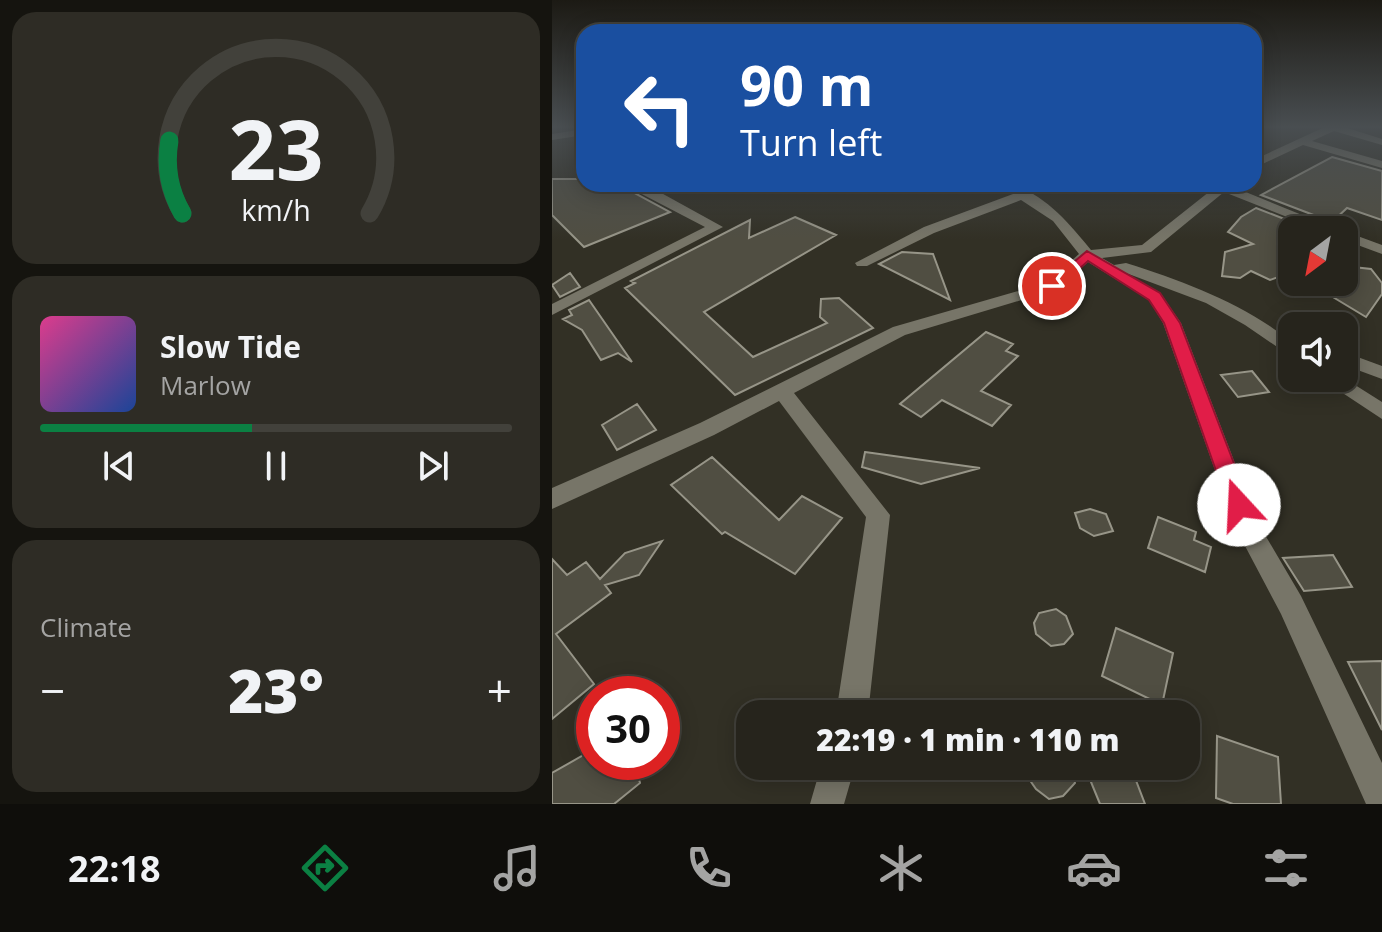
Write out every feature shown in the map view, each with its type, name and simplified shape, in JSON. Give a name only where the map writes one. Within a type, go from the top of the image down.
[{"type":"street","points":[[552,310],[716,227],[647,192]]},
{"type":"street","points":[[1017,192],[1058,218],[1087,255],[1155,297],[1172,323],[1247,527],[1291,605],[1382,800]]},
{"type":"street","points":[[552,499],[783,392],[899,331],[1052,286],[1087,255],[1146,249],[1215,192]]},
{"type":"street","points":[[1241,192],[1298,216]]},
{"type":"street","points":[[862,263],[929,230],[1022,195]]},
{"type":"street","points":[[1358,241],[1382,250]]},
{"type":"street","points":[[1087,255],[1199,291],[1278,332]]},
{"type":"street","points":[[1261,325],[1278,339]]},
{"type":"street","points":[[1358,364],[1382,373]]},
{"type":"street","points":[[783,392],[878,515],[854,700]]},
{"type":"street","points":[[1351,392],[1382,412]]},
{"type":"street","points":[[827,804],[834,780]]},
{"type":"building","points":[[1320,164],[1355,164],[1382,171],[1382,220],[1347,208],[1338,216],[1316,216],[1261,195]]},
{"type":"building","points":[[552,179],[576,179],[576,192],[633,192],[670,212],[584,247],[552,215]]},
{"type":"building","points":[[1256,208],[1278,217],[1278,277],[1270,280],[1251,271],[1240,278],[1222,276],[1225,252],[1253,244],[1228,232],[1241,217]]},
{"type":"building","points":[[795,217],[836,235],[704,312],[753,357],[827,323],[820,317],[821,299],[839,298],[873,328],[735,395],[625,288],[635,283],[631,281],[750,220],[749,238]]},
{"type":"building","points":[[902,252],[933,254],[950,300],[879,264]]},
{"type":"building","points":[[1358,268],[1371,269],[1382,283],[1382,294],[1366,317],[1331,296],[1358,296]]},
{"type":"building","points":[[570,273],[580,287],[560,297],[552,285]]},
{"type":"building","points":[[589,300],[632,362],[618,353],[601,360],[582,330],[563,319],[572,315],[569,310]]},
{"type":"building","points":[[986,332],[1013,344],[1006,351],[1018,356],[981,391],[1011,405],[992,426],[942,400],[921,417],[900,404]]},
{"type":"building","points":[[1252,371],[1269,392],[1238,397],[1221,375]]},
{"type":"building","points":[[637,404],[656,430],[617,450],[602,425]]},
{"type":"building","points":[[865,452],[980,468],[921,484],[862,467]]},
{"type":"building","points":[[712,457],[779,520],[802,496],[842,518],[795,574],[725,532],[722,534],[671,485]]},
{"type":"building","points":[[1090,509],[1106,514],[1113,531],[1094,536],[1080,528],[1075,513]]},
{"type":"building","points":[[1158,517],[1196,532],[1194,540],[1211,547],[1205,572],[1148,548]]},
{"type":"building","points":[[662,541],[639,575],[605,585],[611,593],[556,634],[588,676],[576,676],[576,699],[552,719],[552,559],[567,575],[586,562],[600,579],[625,553]]},
{"type":"building","points":[[1333,555],[1352,587],[1304,591],[1283,558]]},
{"type":"building","points":[[1056,609],[1066,616],[1073,634],[1064,644],[1051,646],[1036,634],[1034,623],[1039,613]]},
{"type":"building","points":[[1116,628],[1173,653],[1163,700],[1152,700],[1102,676]]},
{"type":"building","points":[[1382,661],[1382,730],[1348,662]]},
{"type":"building","points":[[1217,736],[1278,757],[1281,804],[1233,804],[1216,798]]},
{"type":"building","points":[[576,759],[576,780],[639,780],[640,783],[614,804],[552,804],[552,773]]},
{"type":"building","points":[[1030,780],[1074,780],[1075,783],[1063,796],[1049,799]]},
{"type":"building","points":[[1136,780],[1145,804],[1100,804],[1091,782]]},
{"type":"route","points":[[1052,286],[1087,255],[1155,297],[1172,323],[1239,505]]}]
